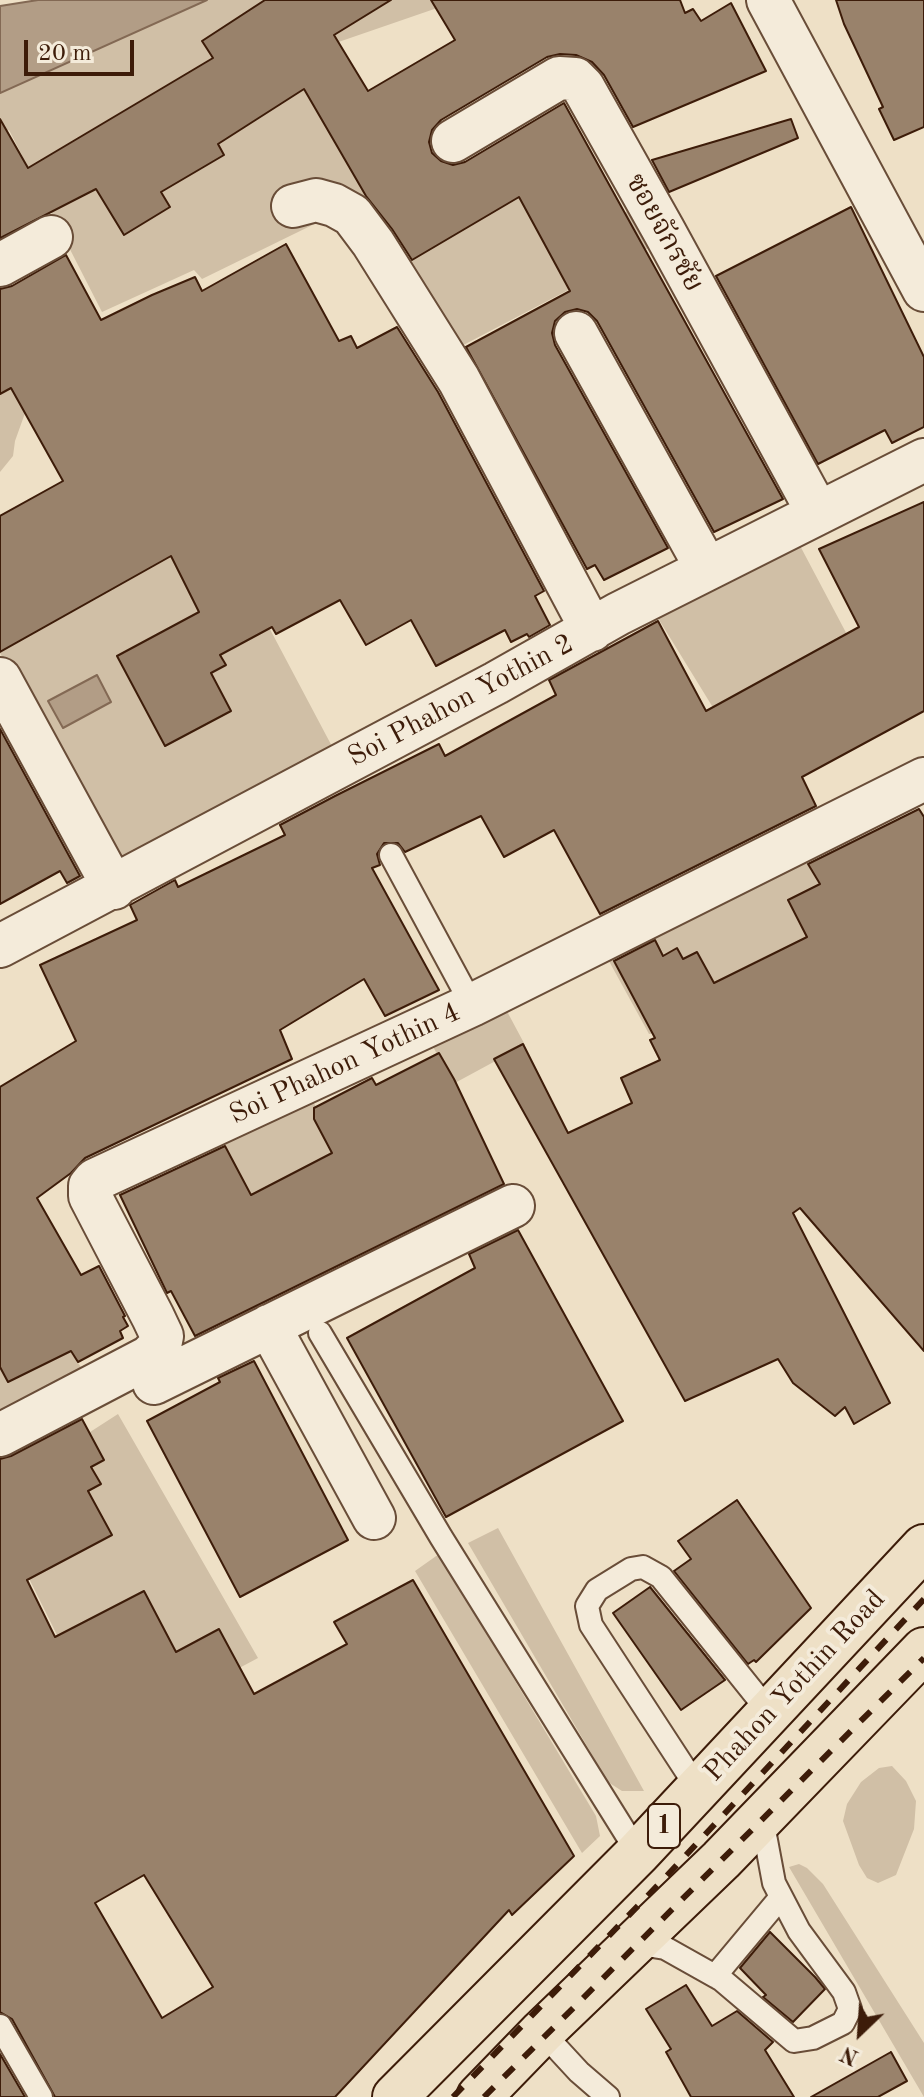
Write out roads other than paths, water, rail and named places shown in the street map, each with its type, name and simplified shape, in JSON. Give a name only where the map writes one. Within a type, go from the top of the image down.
[{"type":"main road","name":"Phahon Yothin Road","points":[[395,2097],[638,1853],[924,1547]]},
{"type":"main road","name":"1","points":[[479,2097],[762,1819],[924,1650]]},
{"type":"main road","points":[[476,2017],[528,2046]]},
{"type":"street","points":[[768,0],[924,290]]},
{"type":"street","name":"ซอยจักรชัย","points":[[453,141],[559,78],[575,79],[583,87],[818,513]]},
{"type":"street","points":[[293,206],[316,200],[334,205],[352,215],[373,243],[459,380],[592,630]]},
{"type":"street","points":[[0,265],[51,237]]},
{"type":"street","points":[[576,333],[707,569]]},
{"type":"street","name":"Soi Phahon Yothin 2","points":[[0,946],[114,888],[707,569],[924,460]]},
{"type":"street","points":[[0,679],[114,888]]},
{"type":"street","name":"Soi Phahon Yothin 4","points":[[165,1366],[162,1336],[90,1196],[90,1186],[95,1180],[472,1005],[924,779]]},
{"type":"street","points":[[0,1435],[149,1357],[165,1366],[269,1326],[513,1206]]},
{"type":"street","points":[[269,1326],[374,1518]]},
{"type":"lane","points":[[391,855],[472,1005]]},
{"type":"lane","points":[[320,1333],[441,1537],[638,1853]]},
{"type":"lane","points":[[698,1789],[591,1625],[587,1606],[597,1590],[631,1569],[643,1567],[661,1577],[770,1713]]},
{"type":"lane","points":[[634,1943],[665,1948],[762,2003],[794,2041],[813,2038],[843,2023],[850,2009],[844,1992],[804,1953],[774,1883],[762,1819]]},
{"type":"lane","points":[[715,1976],[781,1897]]},
{"type":"lane","points":[[0,2026],[41,2097]]},
{"type":"lane","points":[[528,2046],[579,2072],[608,2097]]},
{"type":"railway","points":[[453,2097],[661,1882],[924,1599]]},
{"type":"railway","points":[[484,2097],[924,1658]]}]
